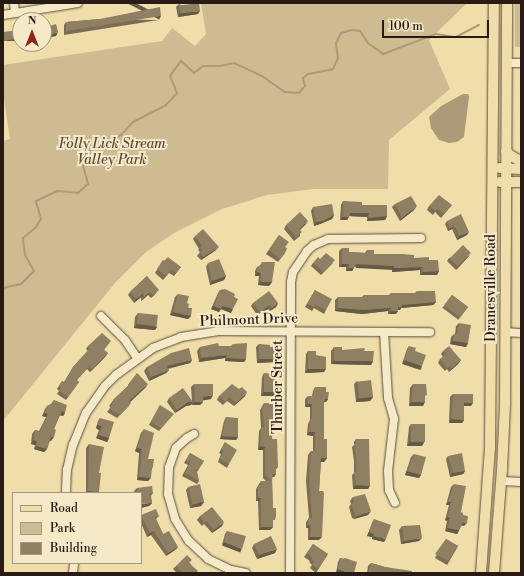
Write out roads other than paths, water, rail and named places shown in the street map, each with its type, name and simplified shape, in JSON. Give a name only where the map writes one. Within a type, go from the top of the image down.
[{"type":"main road","name":"Dranesville Road","points":[[481,573],[490,448],[494,3]]},
{"type":"main road","name":"Dranesville Road","points":[[494,573],[502,482],[505,332],[507,3]]},
{"type":"main road","points":[[506,151],[510,156],[521,161]]},
{"type":"main road","points":[[492,168],[521,169]]},
{"type":"main road","points":[[492,182],[521,182]]},
{"type":"street","points":[[21,12],[78,3]]},
{"type":"street","points":[[507,63],[521,63]]},
{"type":"street","name":"Thurber Street","points":[[290,573],[291,282],[293,272],[300,258],[314,245],[322,241],[337,238],[421,238]]},
{"type":"street","points":[[101,316],[125,340],[137,358]]},
{"type":"street","name":"Philmont Drive","points":[[66,492],[67,470],[73,445],[86,413],[105,386],[137,358],[153,348],[170,341],[203,332],[430,332]]},
{"type":"street","points":[[384,332],[388,398],[394,419],[388,471],[389,490],[395,503]]},
{"type":"street","points":[[505,332],[521,333]]},
{"type":"street","points":[[194,434],[181,442],[176,448],[169,466],[168,494],[175,519],[189,541],[208,558],[230,570],[246,573]]},
{"type":"street","points":[[502,482],[521,482]]},
{"type":"waterway","points":[[3,288],[21,284],[34,271],[25,255],[23,238],[36,227],[41,219],[36,201],[57,191],[78,193],[88,184],[83,165],[91,150],[121,135],[133,122],[165,106],[177,93],[170,76],[181,61],[194,73],[203,66],[219,66],[234,63],[262,76],[285,92],[299,93],[305,86],[303,78],[308,74],[333,69],[338,58],[336,43],[341,33],[352,30],[360,31],[368,43],[383,54],[436,34],[456,37],[479,25]]},
{"type":"park label","name":"Folly Lick Stream Valley Park","points":[[112,152]]}]
